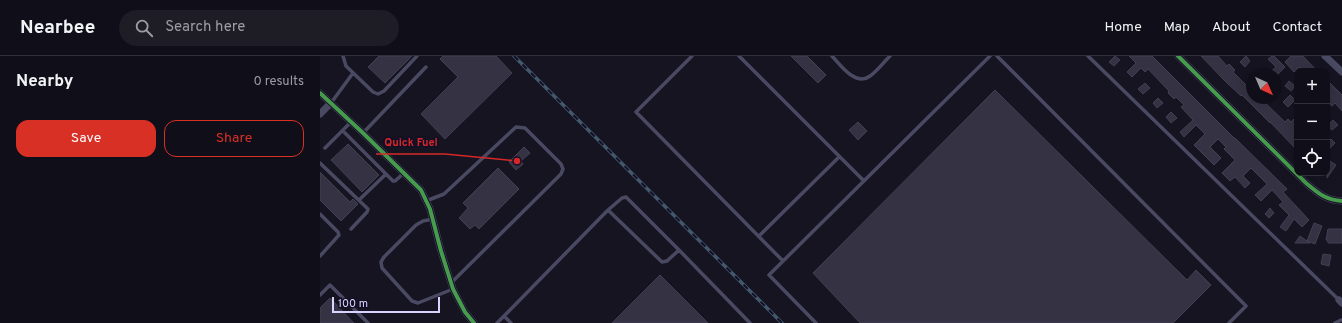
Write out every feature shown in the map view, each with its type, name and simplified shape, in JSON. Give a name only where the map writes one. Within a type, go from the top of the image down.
[{"type":"street","points":[[1178,56],[1318,194],[1328,199],[1342,201]]},
{"type":"street","points":[[1325,56],[1342,72]]},
{"type":"street","points":[[320,93],[421,190],[433,219],[452,286],[465,312],[474,323]]},
{"type":"street","points":[[320,114],[330,103]]},
{"type":"lane","points":[[343,56],[346,66],[373,92],[378,94],[384,91],[417,56]]},
{"type":"lane","points":[[692,56],[636,112],[783,261]]},
{"type":"lane","points":[[739,56],[864,181]]},
{"type":"lane","points":[[832,56],[852,76],[860,79],[868,77],[890,56]]},
{"type":"lane","points":[[816,323],[769,275],[990,56]]},
{"type":"lane","points":[[997,56],[1246,306],[1229,323]]},
{"type":"lane","points":[[1088,56],[1340,302]]},
{"type":"lane","points":[[363,133],[426,67]]},
{"type":"lane","points":[[330,103],[353,73]]},
{"type":"lane","points":[[325,148],[351,122]]},
{"type":"lane","points":[[426,201],[444,194],[516,127],[525,128],[561,164],[563,169],[561,174],[452,286],[418,303],[412,301],[382,268],[381,262],[384,257],[416,225],[423,221],[433,219]]},
{"type":"lane","points":[[343,131],[393,181],[404,173]]},
{"type":"lane","points":[[759,236],[839,157]]},
{"type":"lane","points":[[320,163],[368,210],[351,229]]},
{"type":"lane","points":[[359,200],[386,174]]},
{"type":"lane","points":[[497,323],[608,210],[622,198],[626,197],[750,323]]},
{"type":"lane","points":[[608,210],[662,262],[667,261],[679,250]]},
{"type":"lane","points":[[320,214],[340,235],[320,256]]},
{"type":"lane","points":[[320,295],[330,285],[368,323]]},
{"type":"lane","points":[[504,316],[511,323]]},
{"type":"lane","points":[[1335,323],[1342,320]]},
{"type":"building","points":[[379,56],[412,56],[385,83],[368,67]]},
{"type":"building","points":[[443,56],[496,56],[512,73],[445,139],[421,114],[458,77],[440,59]]},
{"type":"building","points":[[791,56],[807,56],[826,75],[818,83]]},
{"type":"building","points":[[1115,56],[1120,60],[1114,66],[1109,62]]},
{"type":"building","points":[[1129,56],[1152,56],[1287,189],[1283,192],[1309,220],[1302,227],[1294,219],[1286,231],[1280,227],[1289,215],[1279,205],[1283,202],[1272,190],[1261,201],[1255,195],[1267,184],[1251,168],[1243,176],[1250,183],[1245,188],[1235,177],[1230,181],[1222,173],[1235,160],[1224,149],[1226,147],[1218,139],[1210,147],[1221,158],[1214,165],[1194,145],[1205,134],[1196,125],[1184,137],[1180,132],[1193,120],[1181,107],[1184,105],[1176,97],[1174,99],[1168,93],[1169,91],[1148,69],[1145,72],[1141,68],[1132,77],[1127,72],[1136,63]]},
{"type":"building","points":[[1201,56],[1218,56],[1227,66],[1229,64],[1235,70],[1233,72],[1246,85],[1246,99],[1225,81]]},
{"type":"building","points":[[1246,56],[1250,61],[1245,67],[1240,62]]},
{"type":"building","points":[[1274,56],[1285,67],[1282,70],[1282,68],[1275,68],[1276,67],[1268,59]]},
{"type":"building","points":[[1291,56],[1303,56],[1314,68],[1299,67],[1294,68],[1294,72],[1285,62]]},
{"type":"building","points":[[1289,81],[1294,85],[1294,87],[1291,91],[1285,86]]},
{"type":"building","points":[[1145,83],[1150,88],[1143,94],[1138,89]]},
{"type":"building","points":[[1330,83],[1342,95],[1342,111],[1335,103],[1332,106],[1330,104]]},
{"type":"building","points":[[995,90],[1187,280],[1196,270],[1211,285],[1173,323],[860,323],[813,273]]},
{"type":"building","points":[[1290,95],[1294,99],[1288,107],[1283,102]]},
{"type":"building","points":[[1158,98],[1163,103],[1157,108],[1153,103]]},
{"type":"building","points":[[1251,104],[1266,104],[1285,122],[1288,119],[1291,122],[1294,119],[1294,147],[1270,122]]},
{"type":"building","points":[[1171,112],[1177,118],[1171,123],[1166,117]]},
{"type":"building","points":[[1333,120],[1338,125],[1332,130],[1330,128],[1330,123]]},
{"type":"building","points":[[858,122],[867,131],[858,140],[849,130]]},
{"type":"building","points":[[1330,140],[1335,143],[1330,148]]},
{"type":"building","points":[[348,144],[379,175],[362,192],[331,160]]},
{"type":"building","points":[[524,147],[530,153],[521,161],[523,164],[516,170],[509,162]]},
{"type":"building","points":[[1330,161],[1336,165],[1330,174]]},
{"type":"building","points":[[498,168],[519,189],[479,229],[475,225],[470,229],[459,218],[468,208],[463,203]]},
{"type":"building","points":[[320,172],[350,202],[353,199],[358,204],[341,221],[320,200]]},
{"type":"building","points":[[1270,208],[1274,213],[1269,218],[1265,214]]},
{"type":"building","points":[[1314,223],[1322,226],[1315,244],[1307,241]]},
{"type":"building","points":[[1328,229],[1342,229],[1342,243],[1328,243],[1326,240]]},
{"type":"building","points":[[1300,236],[1310,243],[1295,243]]},
{"type":"building","points":[[1323,254],[1331,255],[1329,266],[1321,264]]},
{"type":"building","points":[[660,275],[708,323],[612,323]]},
{"type":"building","points":[[330,298],[354,323],[320,323],[320,308]]},
{"type":"railway","points":[[514,56],[782,323]]},
{"type":"cycle path","points":[[1178,56],[1306,183],[1326,198],[1342,201]]},
{"type":"cycle path","points":[[320,93],[421,190],[430,209],[453,289],[465,312],[474,323]]},
{"type":"place","name":"Quick Fuel","points":[[517,161]]}]
